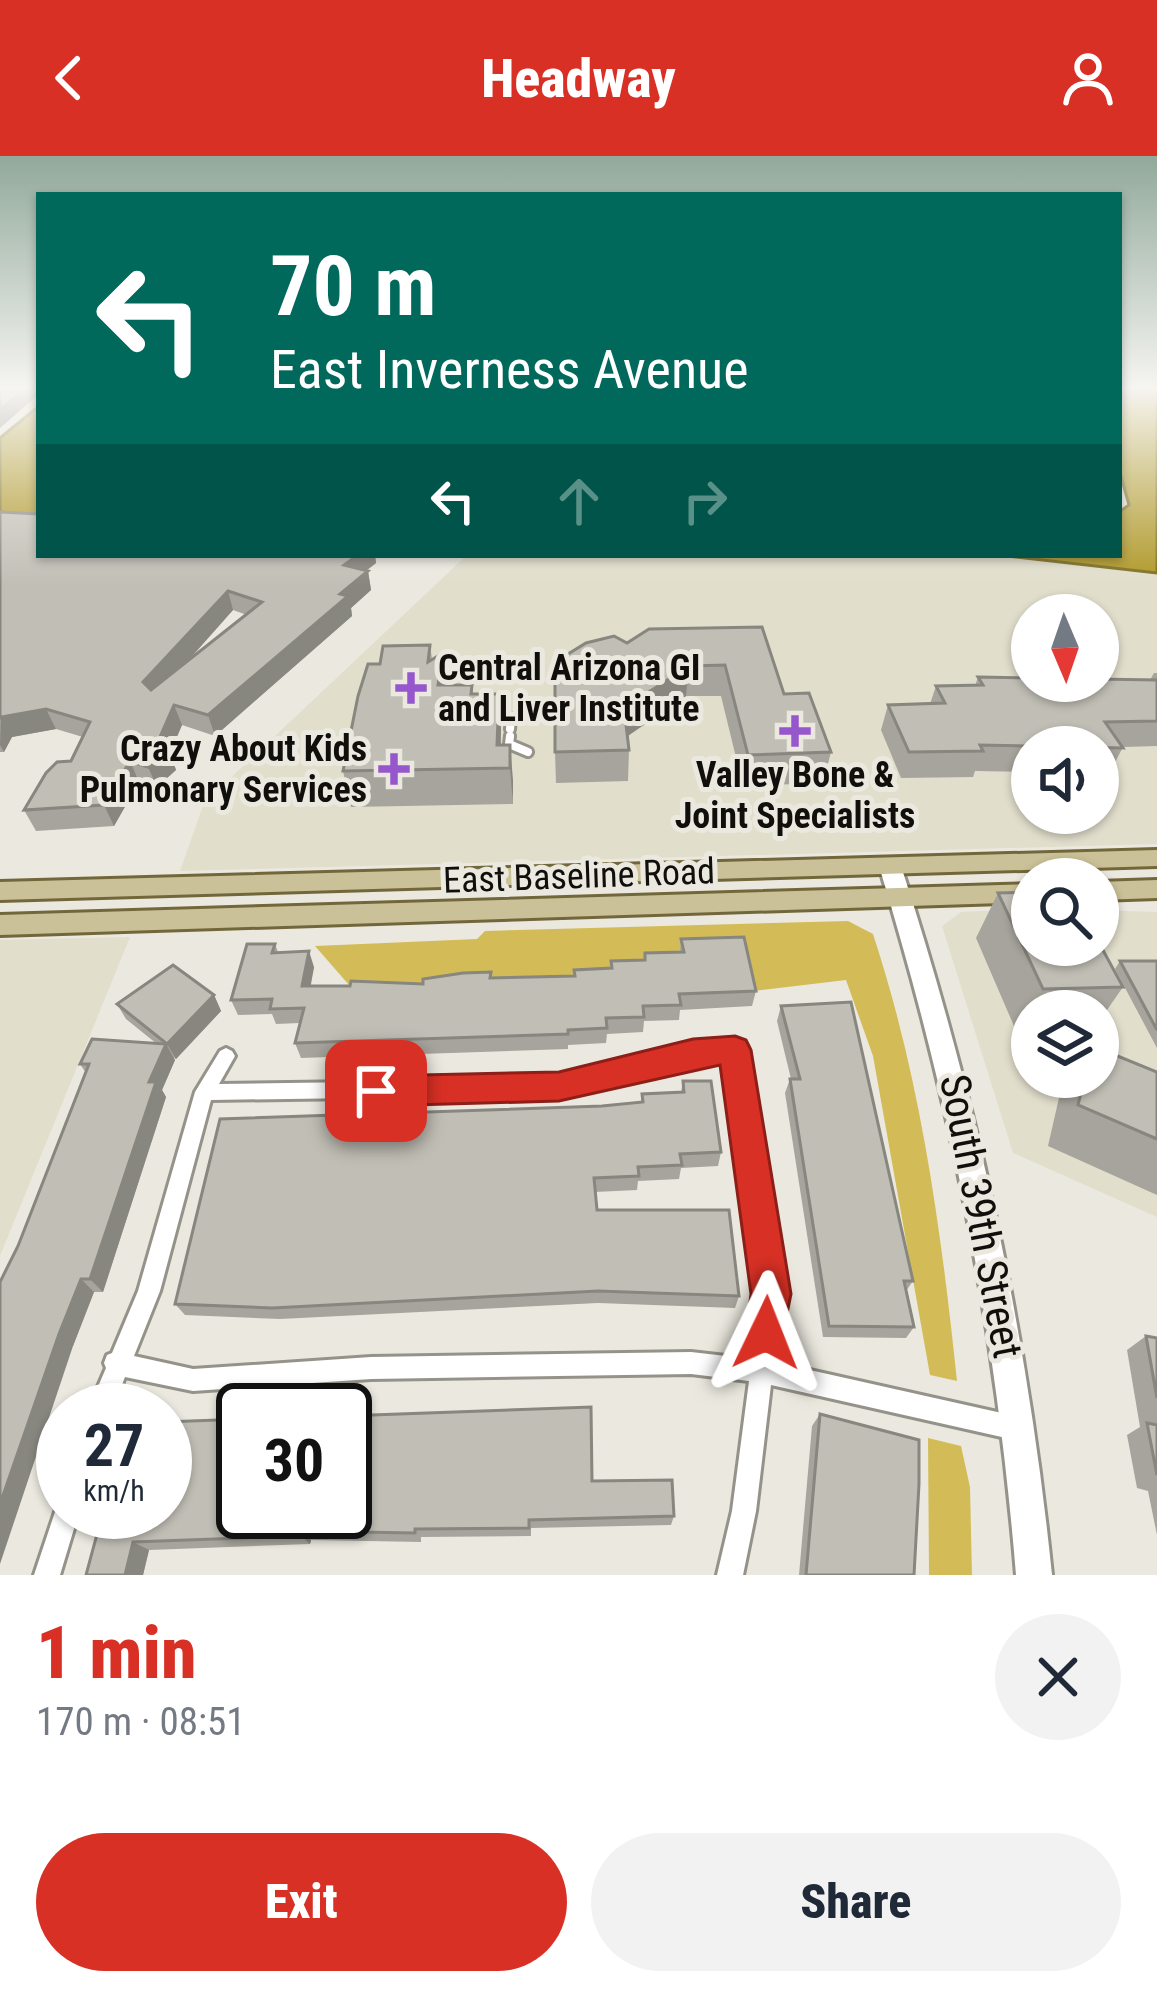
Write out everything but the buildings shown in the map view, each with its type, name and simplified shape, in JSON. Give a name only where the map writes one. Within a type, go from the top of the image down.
[{"type":"main road","name":"East Baseline Road","points":[[0,891],[1157,858]]},
{"type":"main road","points":[[1119,890],[1157,889]]},
{"type":"main road","name":"East Baseline Road","points":[[0,925],[1011,894]]},
{"type":"street","name":"South 39th Street","points":[[890,866],[946,1037],[984,1196],[1021,1430],[1034,1575]]},
{"type":"street","points":[[204,1092],[559,1087],[693,1053],[735,1050],[771,1294],[744,1511],[730,1575]]},
{"type":"street","points":[[109,1383],[149,1291],[204,1092],[226,1056]]},
{"type":"street","points":[[115,1363],[193,1380],[417,1367],[691,1364],[761,1371],[1021,1430]]},
{"type":"street","points":[[47,1575],[58,1539]]},
{"type":"lane","points":[[528,713],[512,719],[509,744],[528,752]]},
{"type":"shaded area","points":[[0,452],[36,452],[36,528],[0,526]]},
{"type":"shaded area","points":[[1122,452],[1157,452],[1157,573],[1025,558],[1122,558],[1122,510],[1129,505],[1122,480]]},
{"type":"shaded area","points":[[464,558],[1025,558],[1157,573],[1157,844],[180,871],[204,803]]},
{"type":"shaded area","points":[[1011,910],[1011,966],[1119,966],[1119,911],[1157,912],[1157,1217],[1013,1153],[942,926],[961,912]]},
{"type":"shaded area","points":[[848,921],[873,934],[904,1044],[936,1211],[957,1381],[930,1375],[873,1056],[846,980],[754,991],[702,946],[568,979],[349,985],[315,946],[477,939],[485,931]]},
{"type":"shaded area","points":[[130,937],[0,1256],[0,940]]},
{"type":"shaded area","points":[[928,1438],[961,1446],[970,1487],[972,1575],[929,1575]]},
{"type":"place","name":"Central Arizona GI and Liver Institute","points":[[411,688]]},
{"type":"place","name":"Valley Bone & Joint Specialists","points":[[795,731]]},
{"type":"place","name":"Crazy About Kids Pulmonary Services","points":[[394,769]]},
{"type":"route","points":[[376,1091],[559,1087],[693,1053],[735,1050],[771,1294],[766,1333]]}]
